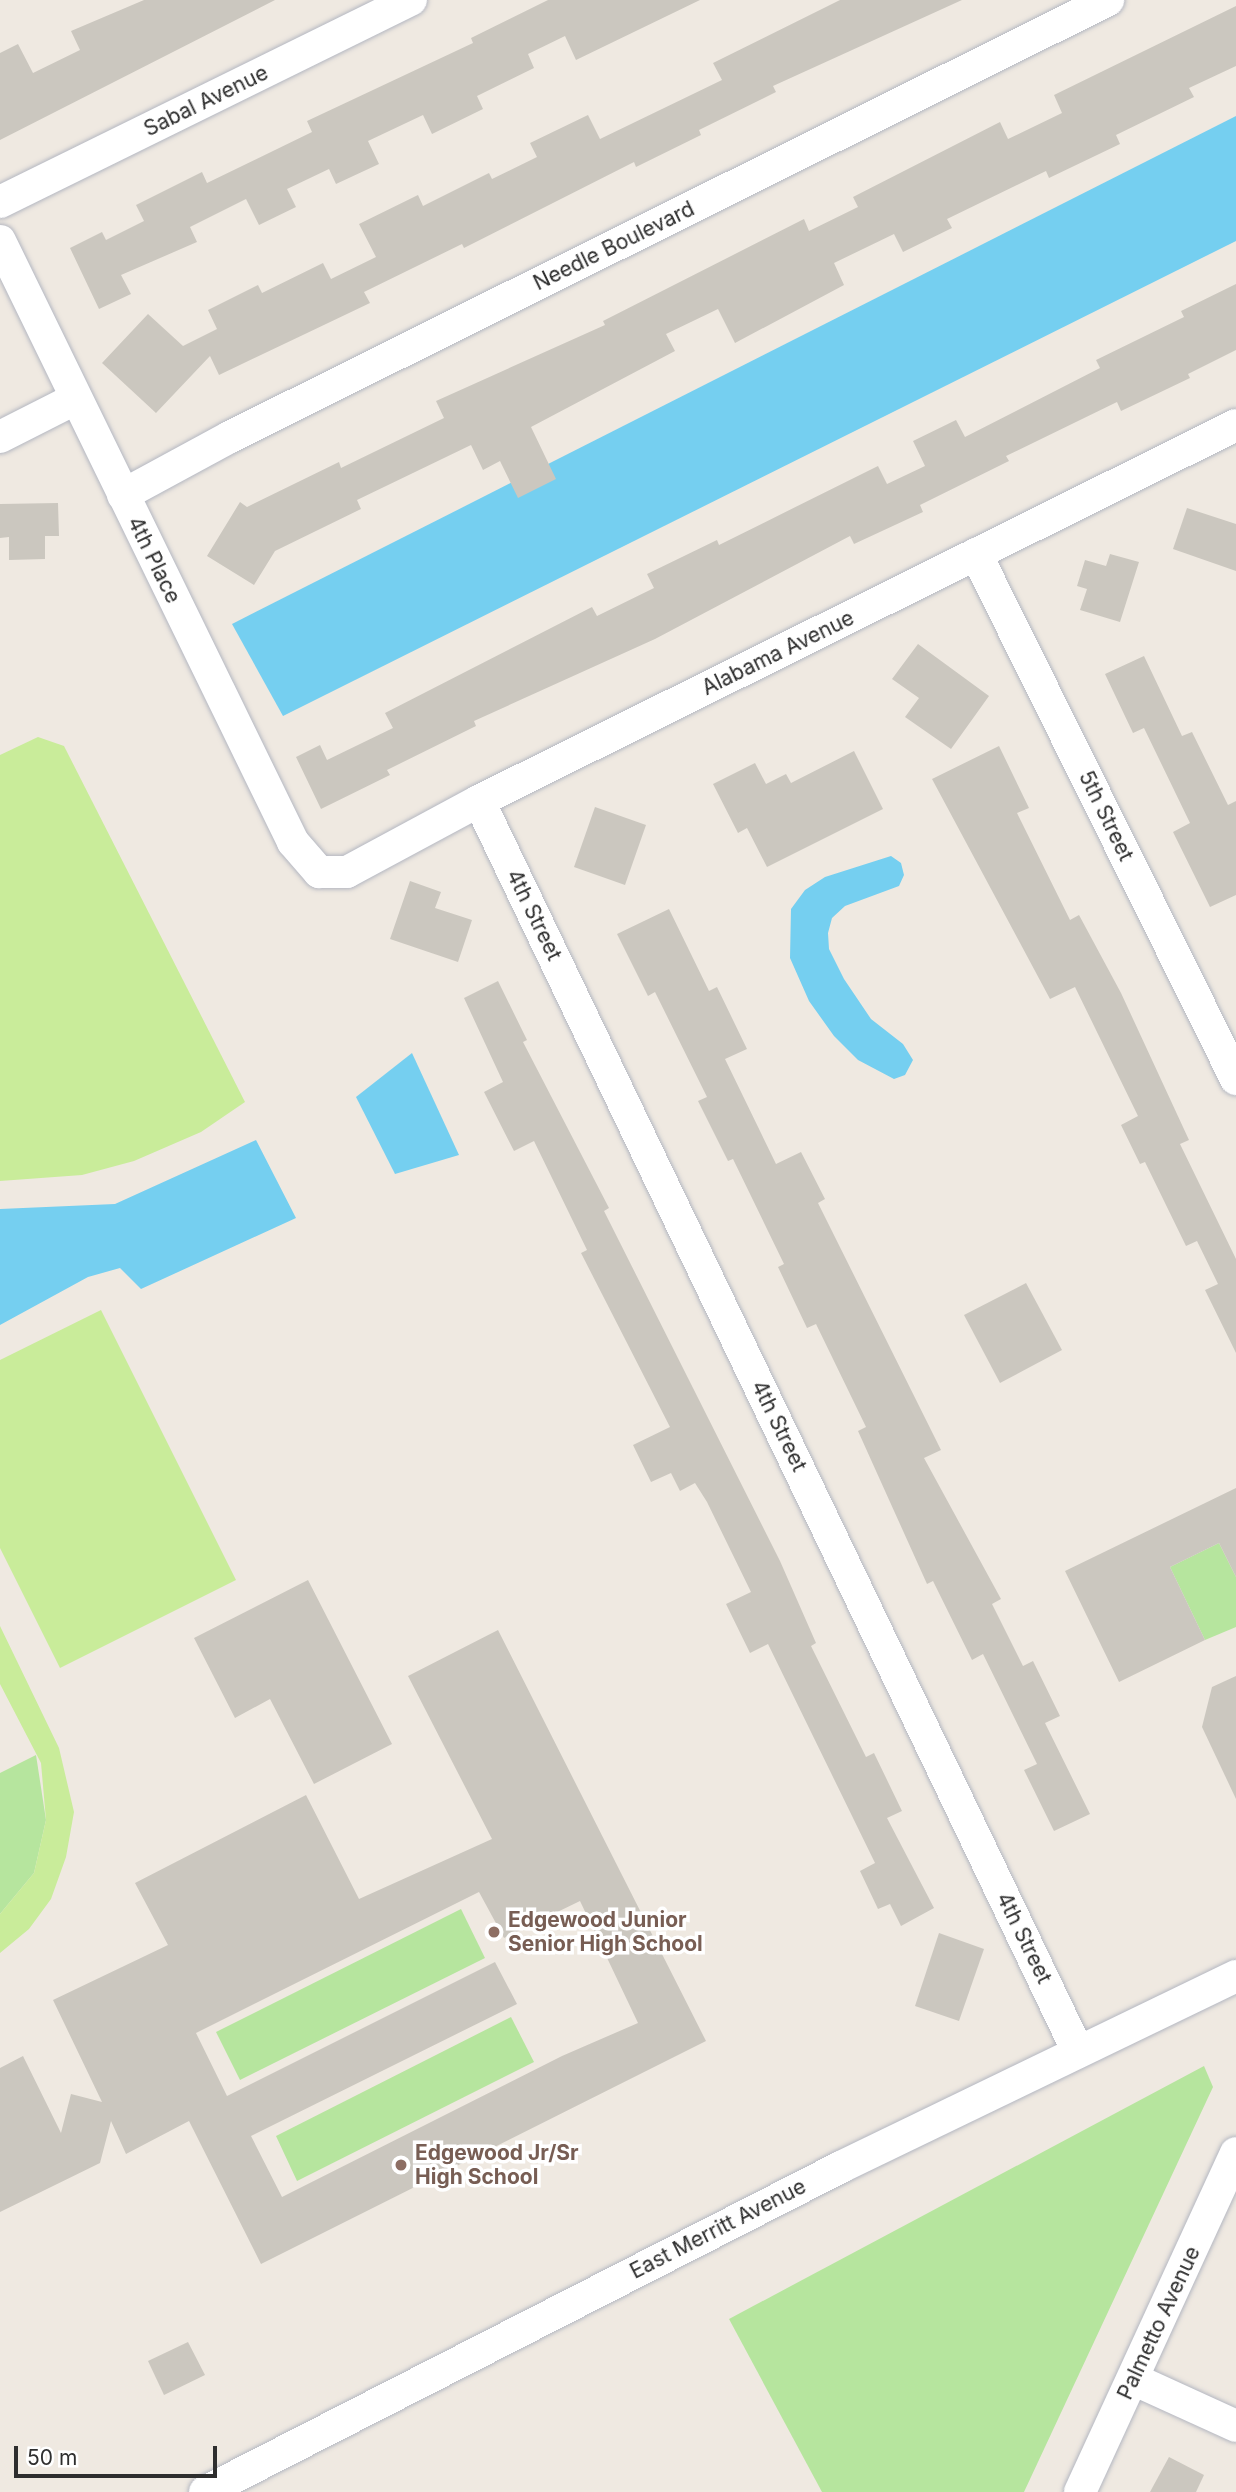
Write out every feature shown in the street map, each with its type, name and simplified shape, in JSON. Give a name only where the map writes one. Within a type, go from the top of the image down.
[{"type":"street","name":"Sabal Avenue","points":[[0,202],[411,0]]},
{"type":"street","name":"Needle Boulevard","points":[[123,495],[230,437],[1108,0]]},
{"type":"street","name":"4th Place","points":[[0,241],[293,842],[319,872]]},
{"type":"street","points":[[0,437],[75,399]]},
{"type":"street","name":"Alabama Avenue","points":[[319,872],[347,872],[479,801],[1236,425]]},
{"type":"street","name":"5th Street","points":[[976,554],[1236,1079]]},
{"type":"street","name":"4th Street","points":[[479,801],[1078,2052]]},
{"type":"street","name":"East Merritt Avenue","points":[[205,2492],[841,2166],[1236,1976]]},
{"type":"street","name":"Palmetto Avenue","points":[[1080,2492],[1236,2153]]},
{"type":"street","points":[[1133,2379],[1236,2426]]},
{"type":"green space","points":[[38,737],[64,746],[245,1102],[201,1132],[134,1161],[82,1175],[0,1181],[0,755]]},
{"type":"green space","points":[[101,1310],[236,1580],[60,1668],[0,1548],[0,1360]]},
{"type":"green space","points":[[1219,1543],[1236,1577],[1236,1627],[1205,1640],[1170,1567]]},
{"type":"green space","points":[[0,1626],[59,1748],[74,1812],[66,1857],[51,1899],[29,1929],[0,1953],[0,1914],[34,1873],[46,1820],[41,1763],[0,1684]]},
{"type":"green space","points":[[36,1755],[46,1820],[34,1873],[0,1914],[0,1773]]},
{"type":"green space","points":[[461,1909],[485,1958],[240,2080],[216,2032]]},
{"type":"green space","points":[[511,2017],[534,2062],[297,2181],[276,2136]]},
{"type":"green space","points":[[1204,2066],[1213,2087],[1024,2492],[822,2492],[729,2319]]},
{"type":"water","points":[[1236,116],[1236,241],[283,716],[232,624]]},
{"type":"water","points":[[891,856],[901,863],[904,875],[899,886],[845,906],[832,918],[828,933],[829,949],[844,979],[871,1019],[903,1044],[913,1060],[905,1075],[894,1079],[858,1060],[834,1036],[809,1001],[790,958],[791,909],[805,890],[825,877]]},
{"type":"water","points":[[412,1053],[459,1155],[395,1174],[356,1097]]},
{"type":"water","points":[[256,1140],[296,1218],[141,1289],[120,1268],[88,1277],[0,1325],[0,1209],[115,1204]]},
{"type":"building","points":[[144,0],[275,0],[0,140],[0,53],[18,44],[33,73],[80,50],[71,31]]},
{"type":"building","points":[[548,0],[700,0],[576,60],[565,36],[528,54],[534,68],[477,96],[483,109],[432,134],[423,115],[368,141],[379,164],[336,184],[329,169],[287,189],[296,207],[259,225],[246,199],[190,227],[197,242],[121,275],[131,294],[99,309],[70,248],[102,232],[106,240],[144,221],[136,205],[202,172],[207,183],[312,132],[307,121],[473,43],[471,38]]},
{"type":"building","points":[[840,0],[962,0],[773,86],[776,92],[699,130],[701,135],[636,167],[634,162],[464,248],[462,244],[364,292],[370,303],[219,375],[210,356],[156,413],[102,363],[148,314],[183,346],[217,329],[208,310],[258,285],[262,293],[323,263],[331,279],[376,257],[359,224],[418,195],[423,206],[489,173],[492,179],[537,157],[530,143],[588,115],[600,139],[722,80],[713,63]]},
{"type":"building","points":[[1236,6],[1236,66],[1189,88],[1194,97],[1116,135],[1120,144],[1049,178],[1046,171],[947,219],[952,228],[903,252],[894,234],[834,263],[844,285],[735,343],[718,309],[666,334],[675,351],[531,427],[556,479],[518,498],[500,461],[483,470],[471,445],[357,500],[361,509],[275,551],[254,585],[207,556],[240,502],[247,507],[339,462],[341,468],[444,418],[436,401],[605,325],[603,321],[804,219],[809,231],[858,207],[853,197],[1000,122],[1008,139],[1062,113],[1054,95]]},
{"type":"building","points":[[1236,284],[1236,350],[1188,374],[1190,378],[1121,411],[1117,402],[1006,456],[1009,461],[920,505],[923,512],[854,544],[850,536],[655,639],[474,721],[476,726],[387,770],[390,775],[321,809],[296,757],[320,745],[327,760],[393,728],[385,713],[592,607],[597,616],[654,588],[647,574],[717,540],[719,545],[878,466],[887,484],[925,466],[913,441],[956,420],[965,437],[1100,368],[1096,360],[1184,317],[1181,311]]},
{"type":"building","points":[[58,503],[59,536],[45,536],[45,559],[9,560],[9,537],[0,538],[0,504]]},
{"type":"building","points":[[1187,508],[1236,524],[1236,571],[1173,549]]},
{"type":"building","points":[[1110,554],[1139,562],[1120,622],[1080,610],[1087,589],[1077,586],[1085,560],[1106,566]]},
{"type":"building","points":[[918,644],[989,696],[951,749],[905,717],[919,698],[892,679]]},
{"type":"building","points":[[1144,656],[1182,736],[1192,732],[1228,805],[1236,801],[1236,895],[1210,907],[1173,832],[1190,823],[1144,728],[1133,733],[1105,674]]},
{"type":"building","points":[[999,746],[1029,808],[1017,813],[1070,920],[1079,915],[1121,993],[1189,1140],[1180,1144],[1236,1259],[1236,1353],[1205,1290],[1218,1284],[1197,1241],[1186,1246],[1145,1162],[1140,1164],[1121,1125],[1138,1116],[1075,987],[1050,999],[932,779]]},
{"type":"building","points":[[854,751],[883,809],[767,867],[747,828],[738,833],[713,784],[755,763],[766,784],[786,774],[791,783]]},
{"type":"building","points":[[595,807],[646,825],[625,885],[574,867]]},
{"type":"building","points":[[410,881],[441,892],[435,908],[472,920],[458,962],[390,939]]},
{"type":"building","points":[[669,909],[709,991],[717,987],[747,1049],[725,1059],[776,1164],[801,1152],[825,1199],[818,1203],[941,1450],[924,1458],[1001,1599],[992,1604],[1023,1666],[1033,1661],[1060,1716],[1045,1723],[1090,1814],[1054,1831],[1024,1770],[1037,1764],[983,1654],[972,1660],[933,1581],[927,1584],[858,1431],[866,1427],[816,1324],[807,1328],[778,1267],[784,1264],[733,1159],[728,1161],[698,1101],[707,1097],[655,992],[648,996],[617,934]]},
{"type":"building","points":[[498,981],[527,1040],[523,1042],[609,1208],[604,1211],[780,1561],[816,1643],[811,1646],[866,1757],[874,1753],[902,1811],[887,1818],[934,1908],[901,1926],[890,1904],[878,1909],[860,1871],[875,1863],[768,1644],[750,1653],[726,1604],[751,1592],[707,1502],[695,1483],[680,1491],[671,1473],[651,1482],[633,1445],[670,1427],[581,1253],[587,1250],[534,1141],[514,1151],[484,1092],[503,1082],[464,998]]},
{"type":"building","points":[[1026,1283],[1062,1350],[1000,1383],[964,1315]]},
{"type":"building","points":[[1236,1488],[1236,1577],[1219,1543],[1170,1567],[1205,1640],[1119,1682],[1065,1571]]},
{"type":"building","points":[[308,1580],[392,1744],[314,1784],[270,1699],[235,1718],[194,1638]]},
{"type":"building","points":[[498,1630],[706,2041],[261,2264],[189,2121],[126,2154],[111,2121],[100,2163],[0,2212],[0,2068],[23,2056],[61,2133],[71,2094],[102,2102],[53,2000],[168,1945],[135,1883],[306,1795],[359,1899],[492,1839],[408,1676]],"holes":[[[479,1892],[504,1938],[580,1901],[638,2023],[562,2056],[282,2197],[251,2136],[517,2004],[495,1962],[227,2096],[196,2033]]]},
{"type":"building","points":[[1236,1676],[1236,1799],[1202,1727],[1212,1687]]},
{"type":"building","points":[[939,1933],[984,1949],[959,2021],[915,2006]]},
{"type":"building","points":[[188,2342],[205,2375],[164,2395],[148,2361]]},
{"type":"building","points":[[1169,2457],[1204,2475],[1196,2492],[1150,2492]]},
{"type":"place","name":"Edgewood Junior Senior High School","points":[[494,1932]]},
{"type":"place","name":"Edgewood Jr/Sr High School","points":[[401,2165]]}]
